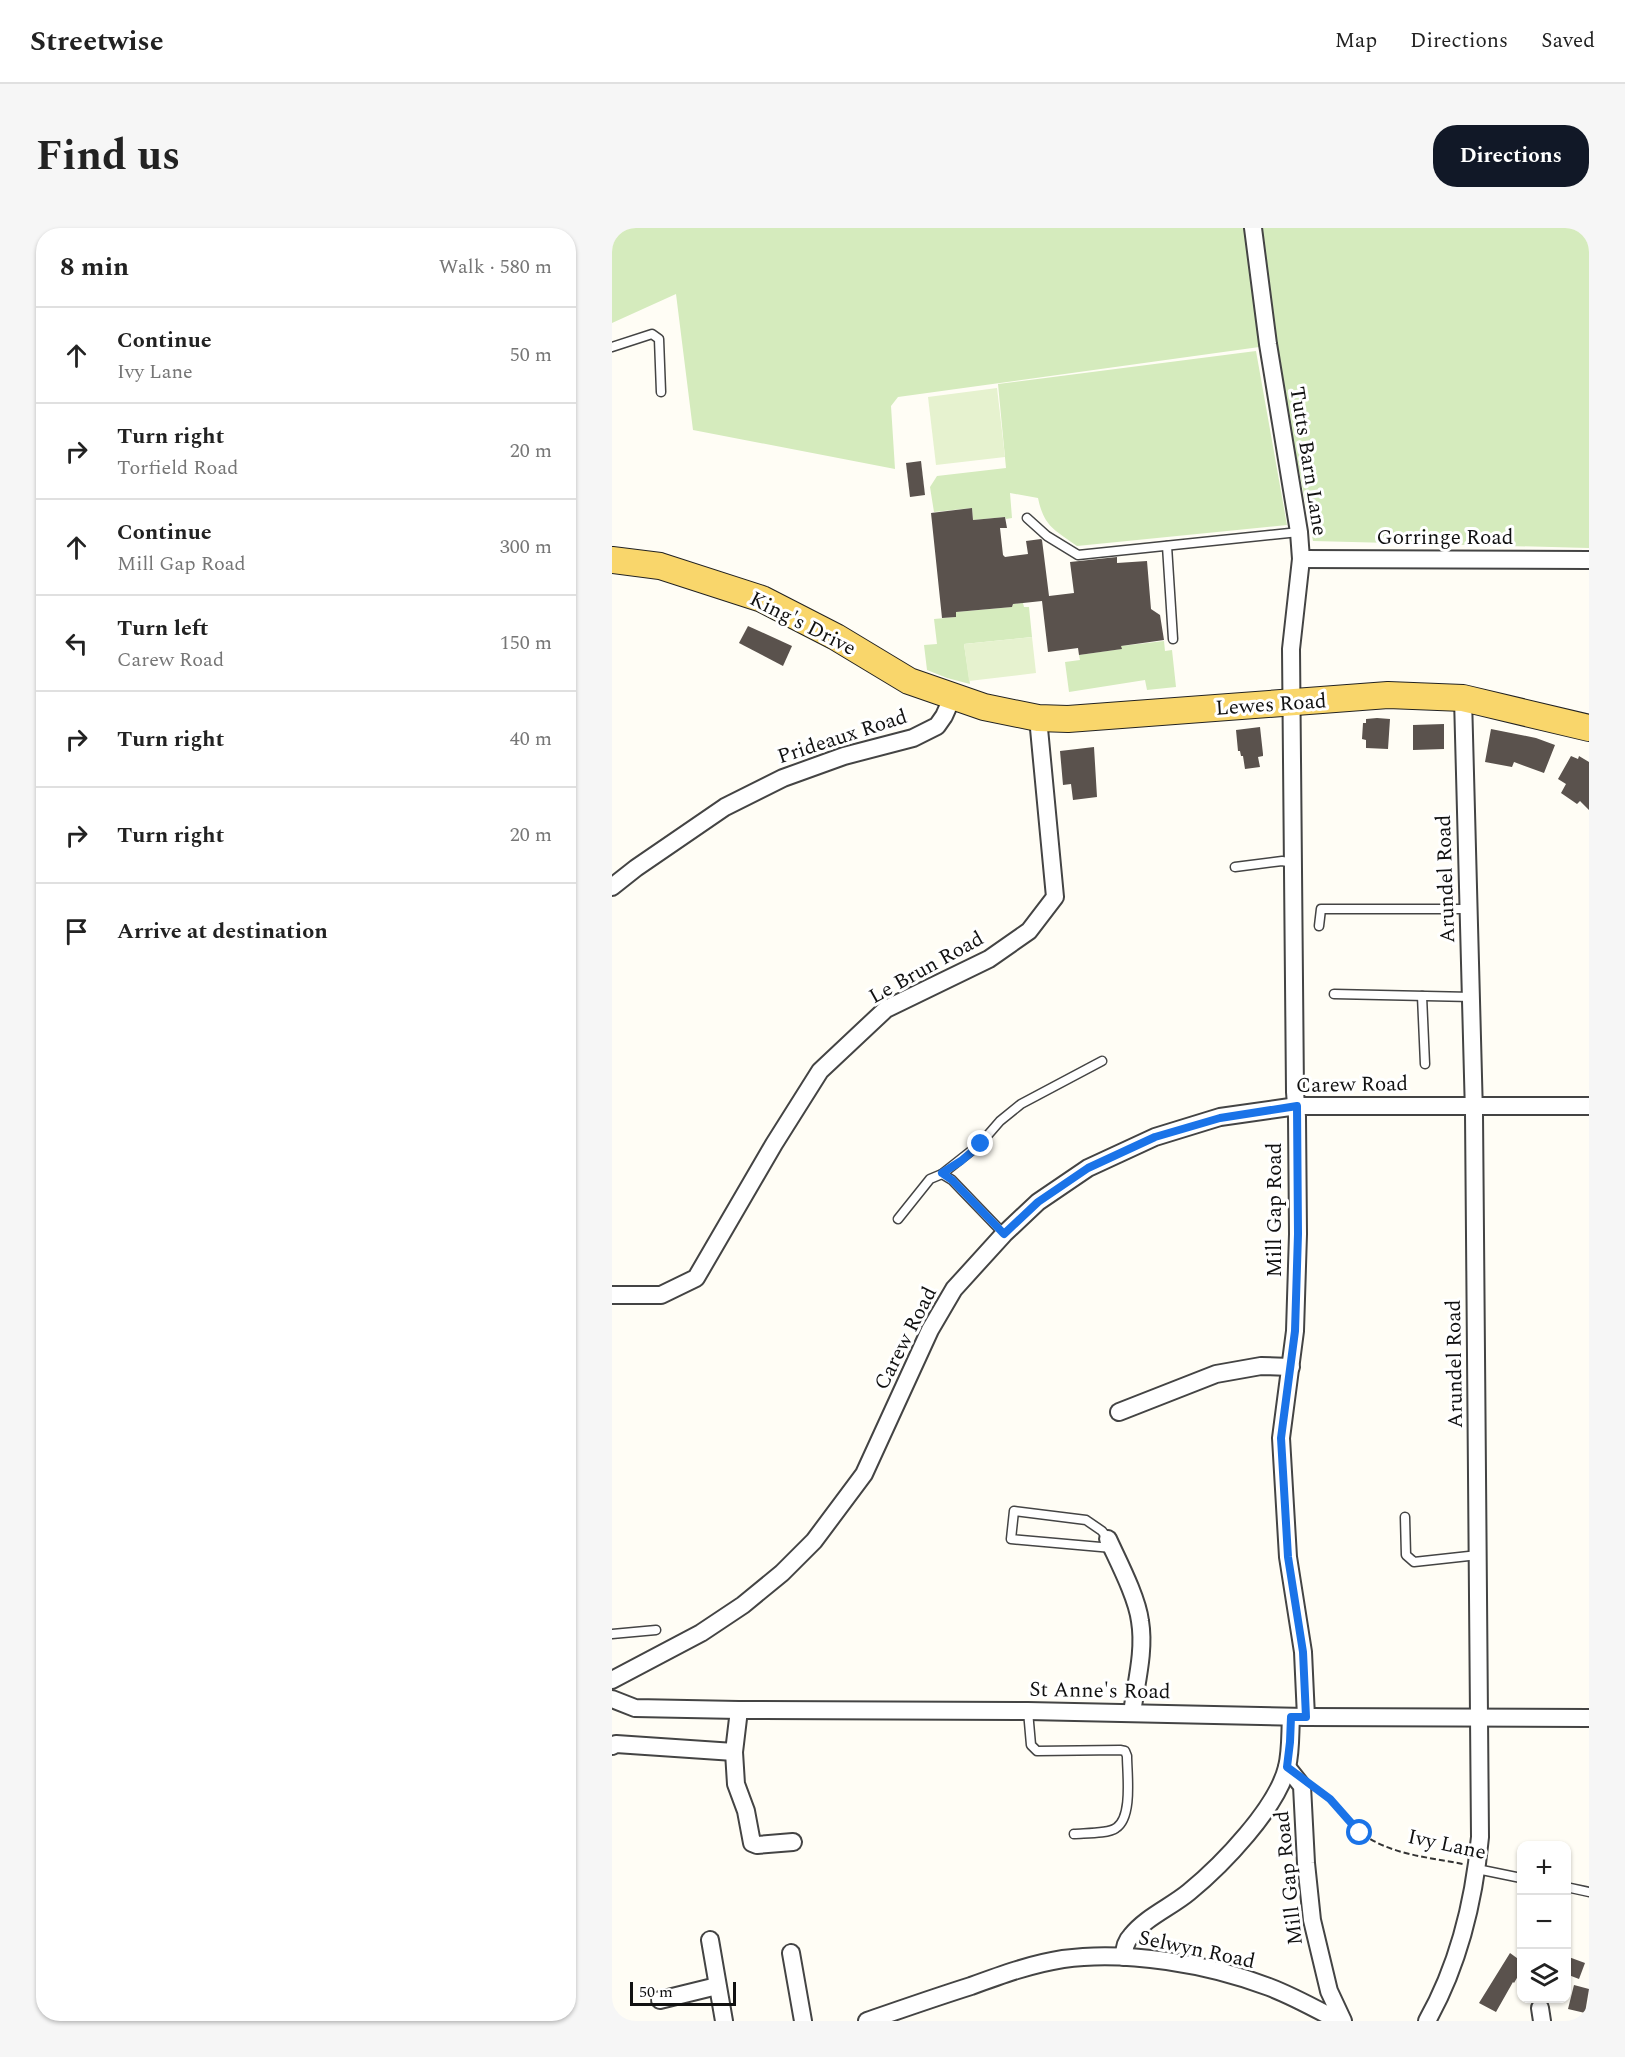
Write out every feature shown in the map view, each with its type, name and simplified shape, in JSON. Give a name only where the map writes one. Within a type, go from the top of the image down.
[{"type":"main road","name":"King's Drive","points":[[612,560],[660,566],[762,599],[836,637],[909,681],[953,696]]},
{"type":"main road","name":"Lewes Road","points":[[953,696],[984,707],[1038,718],[1068,719],[1388,695],[1463,698],[1589,728]]},
{"type":"street","name":"Tutts Barn Lane","points":[[1253,228],[1268,344],[1299,532],[1301,559],[1291,649],[1290,702]]},
{"type":"street","name":"Gorringe Road","points":[[1301,559],[1589,560]]},
{"type":"street","name":"Prideaux Road","points":[[612,887],[725,807],[783,778],[844,756],[914,738],[936,726],[944,716],[953,696]]},
{"type":"street","name":"Arundel Road","points":[[1426,2021],[1459,1950],[1477,1869],[1480,1838],[1474,1104],[1463,698]]},
{"type":"street","name":"Mill Gap Road","points":[[1124,1957],[1128,1938],[1138,1928],[1189,1892],[1220,1864],[1267,1809],[1287,1767],[1290,1742],[1298,1717],[1303,1652],[1288,1557],[1281,1448],[1295,1331],[1298,1234],[1290,702]]},
{"type":"street","name":"Le Brun Road","points":[[612,1295],[661,1295],[696,1278],[774,1144],[820,1071],[886,1009],[989,959],[1029,931],[1055,897],[1038,718]]},
{"type":"street","name":"Carew Road","points":[[612,1680],[701,1633],[743,1605],[782,1573],[814,1541],[864,1474],[930,1330],[954,1289],[1004,1234],[1038,1202],[1088,1168],[1155,1137],[1220,1118],[1297,1106],[1474,1104],[1589,1106]]},
{"type":"street","points":[[1119,1412],[1216,1374],[1261,1366],[1290,1367]]},
{"type":"street","points":[[1110,1543],[1140,1619],[1141,1646],[1132,1713]]},
{"type":"street","name":"St Anne's Road","points":[[612,1699],[635,1708],[1298,1717],[1589,1718]]},
{"type":"street","points":[[739,1710],[734,1752],[736,1784],[746,1811],[752,1843],[757,1845],[793,1842]]},
{"type":"street","points":[[612,1746],[616,1744],[734,1752]]},
{"type":"street","name":"Mill Gap Road","points":[[1287,1767],[1302,1785],[1312,1920],[1329,1990],[1343,2021]]},
{"type":"street","points":[[710,1940],[724,2021]]},
{"type":"street","points":[[791,1953],[803,2021]]},
{"type":"street","name":"Selwyn Road","points":[[867,2021],[1027,1967],[1091,1956],[1171,1962],[1221,1973],[1269,1987],[1339,2021]]},
{"type":"street","points":[[660,2000],[717,1986]]},
{"type":"lane","points":[[612,347],[652,334],[659,339],[661,392]]},
{"type":"lane","points":[[1027,518],[1047,536],[1078,555],[1299,532]]},
{"type":"lane","points":[[1167,546],[1173,639]]},
{"type":"lane","points":[[1235,867],[1282,861],[1294,863]]},
{"type":"lane","points":[[1319,926],[1321,909],[1468,909]]},
{"type":"lane","points":[[1334,994],[1472,997]]},
{"type":"lane","points":[[1422,996],[1425,1064]]},
{"type":"lane","points":[[897,1219],[930,1179],[961,1161],[981,1144],[1000,1121],[1021,1104],[1102,1061]]},
{"type":"lane","points":[[942,1173],[952,1180],[1004,1234]]},
{"type":"lane","points":[[1014,1511],[1086,1520],[1102,1531],[1110,1543],[1011,1539],[1014,1511]]},
{"type":"lane","points":[[1405,1517],[1406,1555],[1414,1562],[1479,1555]]},
{"type":"lane","points":[[612,1634],[656,1630]]},
{"type":"lane","points":[[1028,1712],[1031,1745],[1037,1751],[1120,1750],[1125,1751],[1127,1756],[1127,1809],[1123,1820],[1110,1831],[1074,1834]]},
{"type":"lane","name":"Ivy Lane","points":[[1477,1869],[1517,1877]]},
{"type":"lane","points":[[1571,1888],[1589,1892]]},
{"type":"path","name":"Ivy Lane","points":[[1313,1786],[1330,1799],[1360,1833],[1397,1852],[1477,1869]]},
{"type":"green space","points":[[612,228],[1589,228],[1589,548],[1313,541],[1274,345],[898,397],[891,406],[895,469],[693,430],[676,294],[612,323]]},
{"type":"green space","points":[[1256,351],[1287,525],[1077,546],[1047,522],[1038,498],[1010,493],[1012,518],[1006,519],[1005,517],[973,520],[972,508],[934,512],[930,487],[937,476],[1006,468],[998,384]]},
{"type":"green space","points":[[997,388],[1005,457],[936,465],[928,397]]},
{"type":"green space","points":[[1023,603],[1024,607],[1029,607],[1032,637],[964,644],[970,684],[927,670],[924,645],[937,644],[934,619],[956,617],[956,612],[1012,607],[1013,604]]},
{"type":"green space","points":[[1032,637],[1036,673],[969,681],[964,644]]},
{"type":"green space","points":[[1164,641],[1165,651],[1172,650],[1176,687],[1147,690],[1145,680],[1069,692],[1065,662],[1080,660],[1079,655],[1121,649],[1121,646]]},
{"type":"building","points":[[921,461],[925,495],[910,497],[906,463]]},
{"type":"building","points":[[972,508],[973,520],[1005,517],[1007,528],[1000,528],[1005,557],[1028,554],[1026,541],[1042,540],[1049,596],[1074,593],[1070,562],[1117,557],[1117,563],[1147,561],[1151,609],[1160,615],[1164,640],[1079,655],[1078,648],[1048,652],[1042,601],[1013,604],[1012,607],[956,612],[956,617],[942,618],[931,513]]},
{"type":"building","points":[[748,626],[792,646],[783,666],[739,643]]},
{"type":"building","points":[[1366,719],[1390,719],[1388,749],[1366,748],[1366,740],[1362,739],[1363,723],[1366,723]]},
{"type":"building","points":[[1444,724],[1444,749],[1413,750],[1413,725]]},
{"type":"building","points":[[1260,727],[1263,756],[1258,757],[1260,767],[1245,769],[1243,756],[1238,751],[1236,730]]},
{"type":"building","points":[[1491,729],[1536,738],[1555,745],[1544,773],[1514,762],[1512,767],[1485,762]]},
{"type":"building","points":[[1094,747],[1097,797],[1073,800],[1071,784],[1063,785],[1060,751]]},
{"type":"building","points":[[1571,756],[1578,759],[1579,756],[1589,762],[1589,810],[1580,801],[1577,804],[1561,793],[1566,784],[1558,779]]},
{"type":"building","points":[[1510,1953],[1517,1958],[1517,1978],[1514,1983],[1496,2012],[1479,2003]]},
{"type":"building","points":[[1571,1958],[1585,1963],[1579,1979],[1571,1976]]},
{"type":"building","points":[[1574,1985],[1589,1989],[1585,2013],[1568,2009]]},
{"type":"route","points":[[981,1144],[942,1173],[952,1180],[1004,1234],[1038,1202],[1088,1168],[1155,1137],[1220,1118],[1297,1106],[1298,1234],[1295,1331],[1281,1438],[1288,1557],[1303,1652],[1306,1717],[1291,1717],[1287,1767],[1330,1799],[1360,1833]]}]
